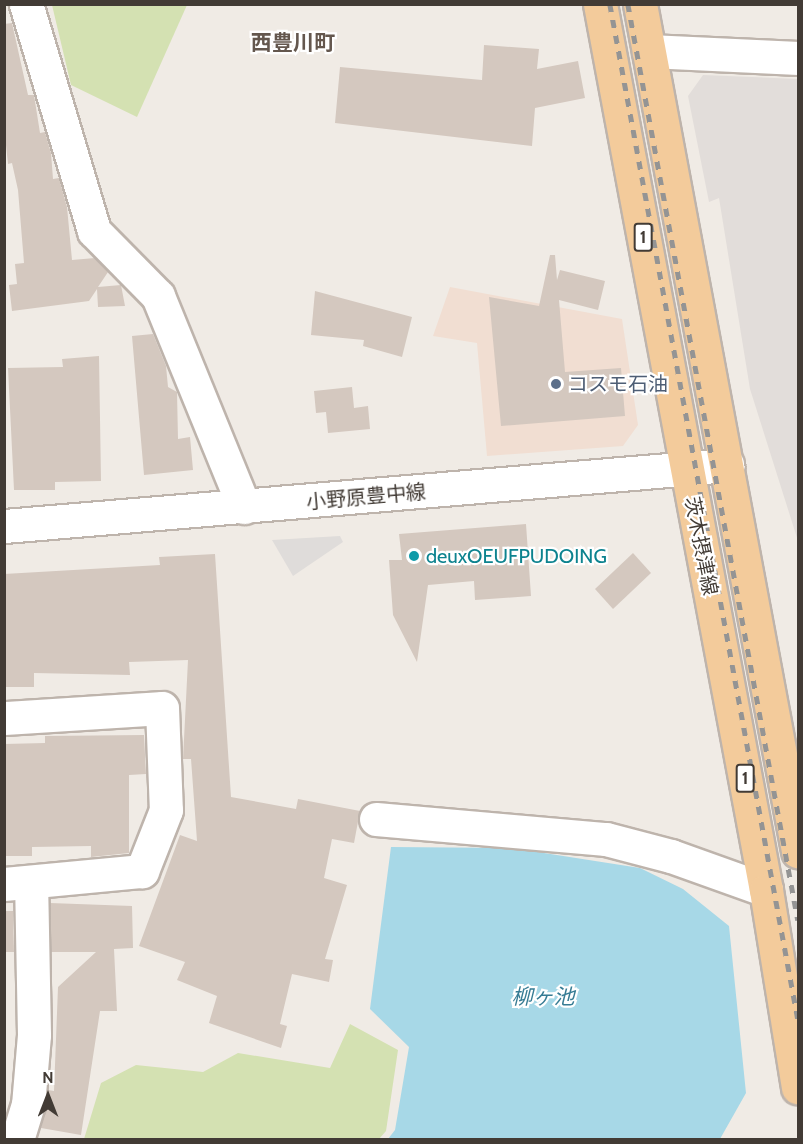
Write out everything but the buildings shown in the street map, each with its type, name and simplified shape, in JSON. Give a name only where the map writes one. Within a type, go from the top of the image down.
[{"type":"main road","name":"茨木摂津線","points":[[600,4],[766,890],[798,1087]]},
{"type":"main road","name":"茨木摂津線","points":[[640,4],[798,851]]},
{"type":"street","points":[[26,4],[93,231],[158,296],[244,507]]},
{"type":"street","points":[[649,51],[798,58]]},
{"type":"street","name":"小野原豊中線","points":[[4,526],[727,465]]},
{"type":"street","points":[[4,718],[162,708],[166,810],[142,871],[18,883],[34,1035],[28,1104],[17,1140]]},
{"type":"street","points":[[376,819],[606,839],[671,856],[766,890]]},
{"type":"shaded area","points":[[703,75],[798,79],[798,541],[750,389],[719,198],[709,202],[688,96]]},
{"type":"shaded area","name":"コスモ石油","points":[[450,287],[622,319],[638,425],[623,446],[487,456],[477,343],[433,336]]},
{"type":"shaded area","points":[[340,536],[343,542],[293,576],[272,540]]},
{"type":"green space","points":[[52,5],[187,5],[137,117],[71,85]]},
{"type":"green space","points":[[350,1024],[398,1050],[386,1131],[379,1139],[84,1139],[101,1083],[136,1065],[203,1072],[238,1053],[330,1068]]},
{"type":"water","name":"柳ヶ池","points":[[391,847],[512,848],[640,868],[683,889],[729,926],[746,1093],[720,1139],[388,1139],[395,1130],[409,1047],[370,1009]]},
{"type":"railway","points":[[610,4],[798,1019]]},
{"type":"railway","points":[[628,4],[798,920]]},
{"type":"place","name":"コスモ石油","points":[[556,384]]},
{"type":"place","name":"deuxOEUFPUDOING","points":[[414,556]]},
{"type":"district","name":"西豊川町","points":[[293,43]]}]
